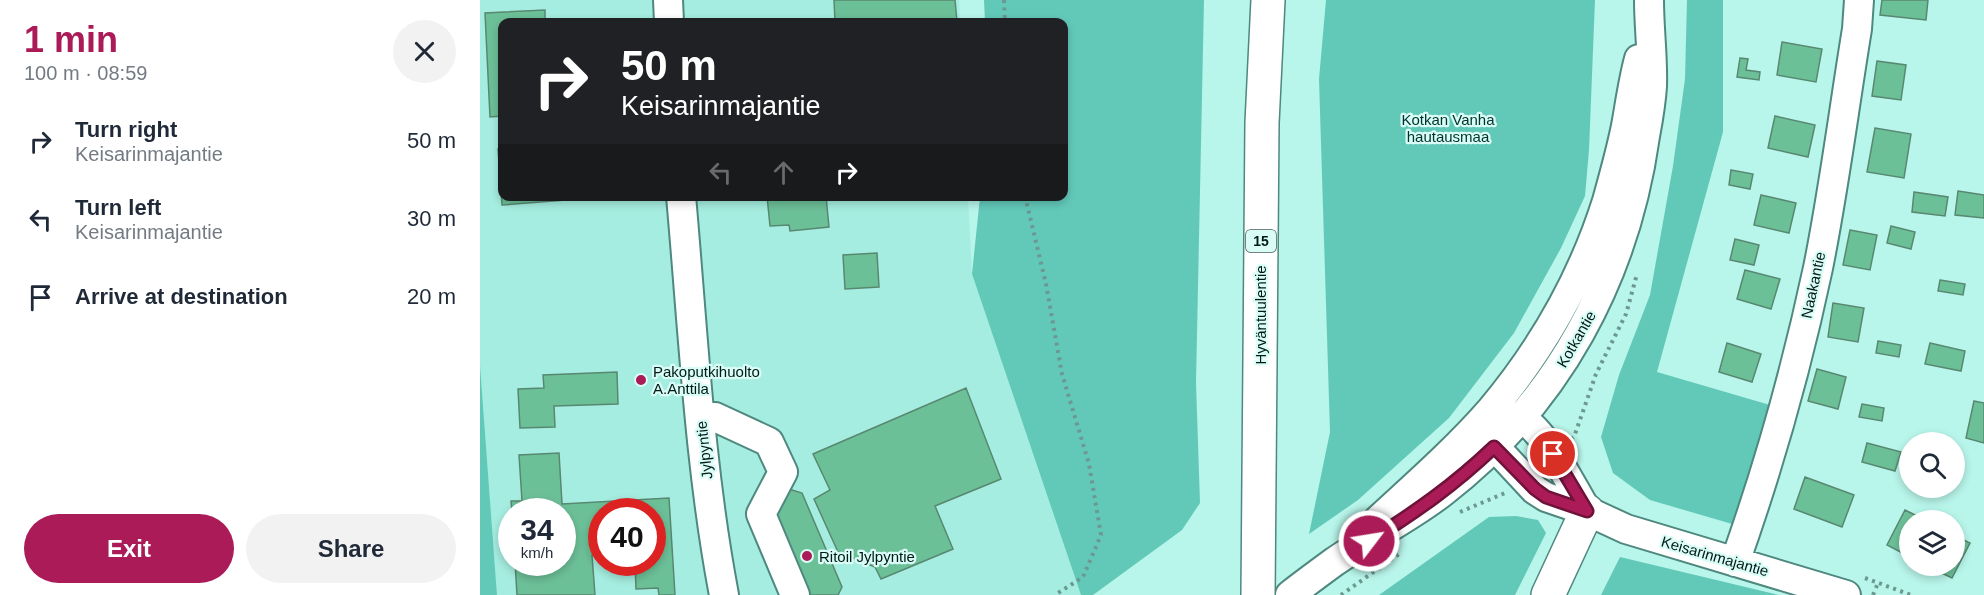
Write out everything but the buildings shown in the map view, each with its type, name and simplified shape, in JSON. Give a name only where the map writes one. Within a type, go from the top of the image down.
[{"type":"highway","name":"Hyväntuulentie","points":[[1258,595],[1262,123],[1268,0]]},
{"type":"highway","points":[[1548,595],[1587,511]]},
{"type":"street","points":[[668,0],[669,18]]},
{"type":"street","name":"Naakantie","points":[[1735,562],[1764,477],[1818,267],[1830,203],[1859,0]]},
{"type":"street","name":"Kotkantie","points":[[1334,562],[1456,447],[1490,411],[1519,374],[1550,327],[1596,233],[1617,165],[1632,83],[1649,10]]},
{"type":"street","name":"Kotkantie","points":[[1290,595],[1334,562],[1421,509],[1474,466],[1522,419],[1541,395],[1576,341],[1601,293],[1620,248],[1641,169],[1652,86],[1649,10]]},
{"type":"street","name":"Jylpyntie","points":[[681,201],[700,418],[714,542],[724,595]]},
{"type":"street","points":[[1494,447],[1490,411],[1522,419],[1545,442],[1587,511]]},
{"type":"street","points":[[700,418],[716,417],[770,442],[783,472],[761,514],[795,595]]},
{"type":"street","name":"Keisarinmajantie","points":[[1494,447],[1546,497],[1587,511],[1626,529],[1831,593]]},
{"type":"path","points":[[1004,0],[1005,18]]},
{"type":"path","points":[[1025,201],[1046,285],[1062,374],[1089,464],[1101,535],[1083,577],[1055,595]]},
{"type":"path","points":[[1874,595],[1878,583]]},
{"type":"shaded area","points":[[480,0],[959,0],[960,18],[498,18],[498,201],[968,201],[972,274],[1081,595],[497,595],[480,365]]},
{"type":"green space","points":[[984,0],[1204,0],[1196,383],[1200,503],[1182,530],[1093,595],[1081,595],[972,274],[980,201],[1068,201],[1068,18],[985,18]]},
{"type":"green space","name":"Kotkan Vanha hautausmaa","points":[[1326,0],[1595,0],[1585,196],[1561,248],[1514,333],[1449,418],[1358,500],[1309,534],[1330,432],[1319,79]]},
{"type":"green space","points":[[1687,0],[1723,0],[1723,132],[1657,372],[1770,405],[1739,526],[1650,500],[1613,473],[1601,437],[1619,375],[1650,295],[1673,166],[1685,79]]},
{"type":"green space","points":[[480,365],[497,595],[480,595]]},
{"type":"green space","points":[[1516,516],[1538,520],[1546,533],[1515,595],[1379,595],[1489,517]]},
{"type":"green space","points":[[1620,557],[1779,595],[1601,595]]},
{"type":"place","name":"Pakoputkihuolto A.Anttila","points":[[641,380]]},
{"type":"place","name":"Ritoil Jylpyntie","points":[[807,556]]},
{"type":"route","points":[[1369,541],[1421,509],[1494,447],[1535,489],[1546,497],[1587,511],[1553,454]]}]
